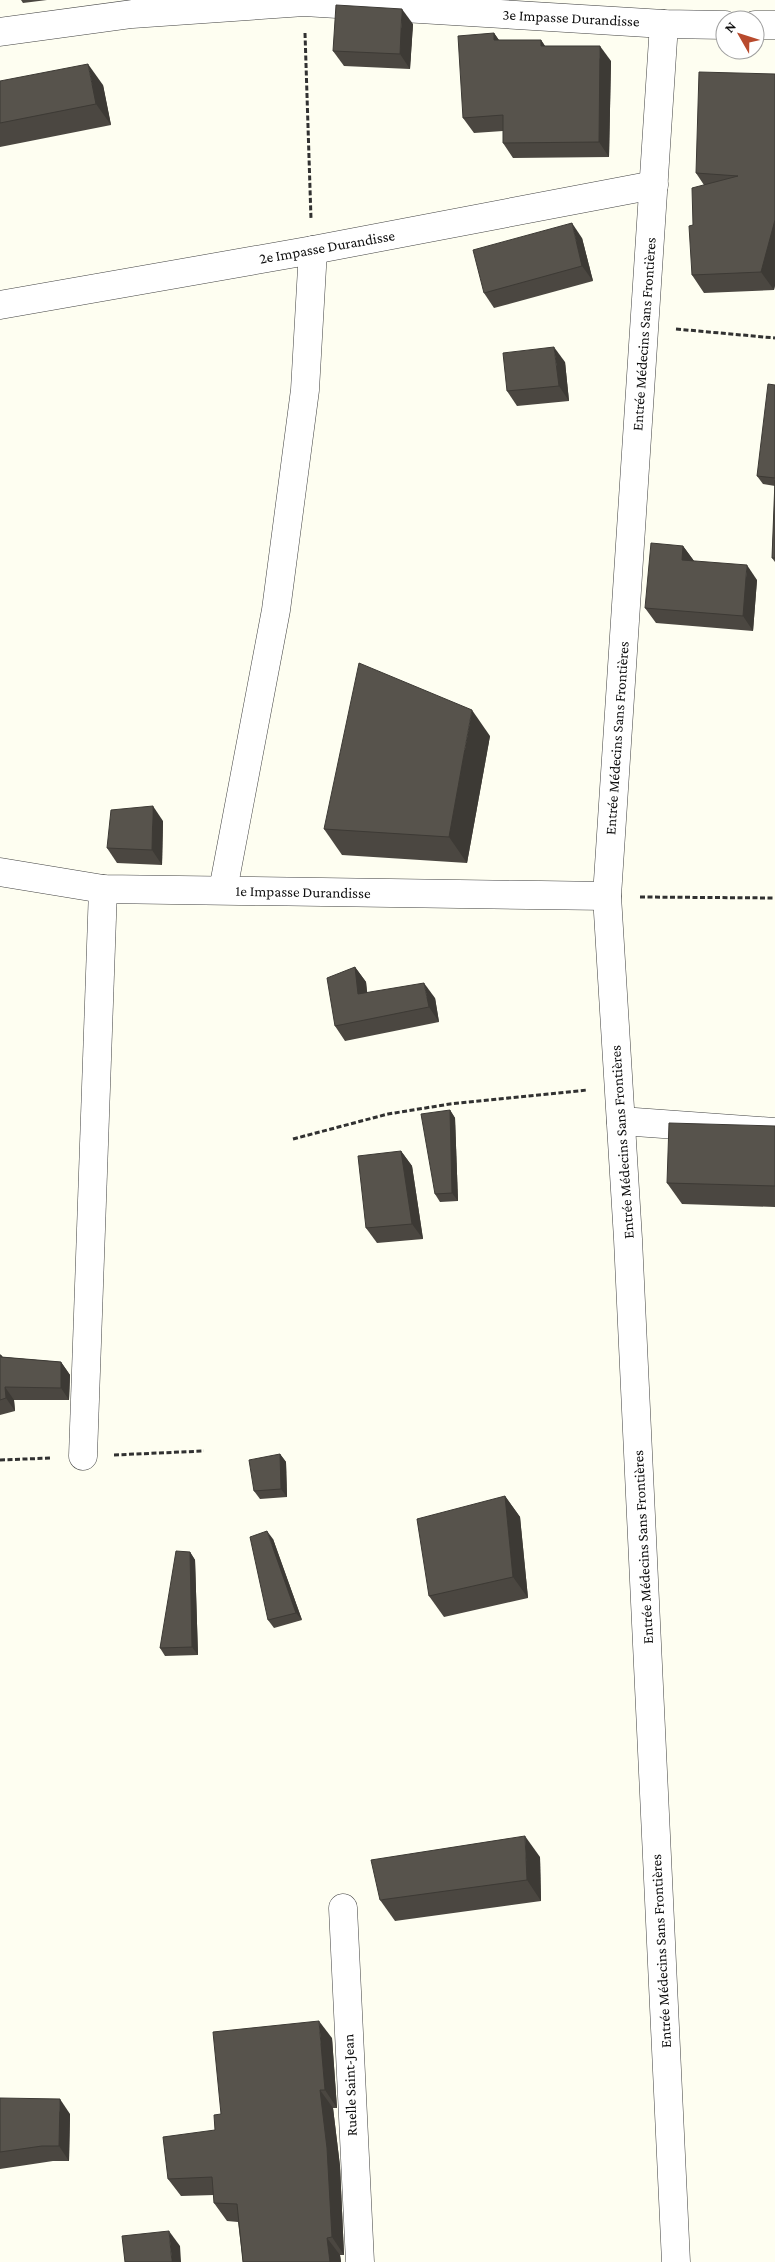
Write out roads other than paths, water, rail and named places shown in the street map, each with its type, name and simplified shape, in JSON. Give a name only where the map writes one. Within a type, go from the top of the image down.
[{"type":"street","name":"3e Impasse Durandisse","points":[[0,32],[132,14],[304,2],[664,24],[715,25]]},
{"type":"street","name":"Entrée Médecins Sans Frontières","points":[[664,24],[607,896],[621,1121],[676,2262]]},
{"type":"street","name":"2e Impasse Durandisse","points":[[0,305],[312,250],[654,185]]},
{"type":"street","points":[[223,890],[276,610],[305,390],[312,250]]},
{"type":"street","name":"1e Impasse Durandisse","points":[[0,872],[103,889],[607,896]]},
{"type":"street","points":[[83,1456],[103,889]]},
{"type":"street","points":[[621,1121],[775,1132]]},
{"type":"street","name":"Ruelle Saint-Jean","points":[[343,1908],[360,2262]]}]
